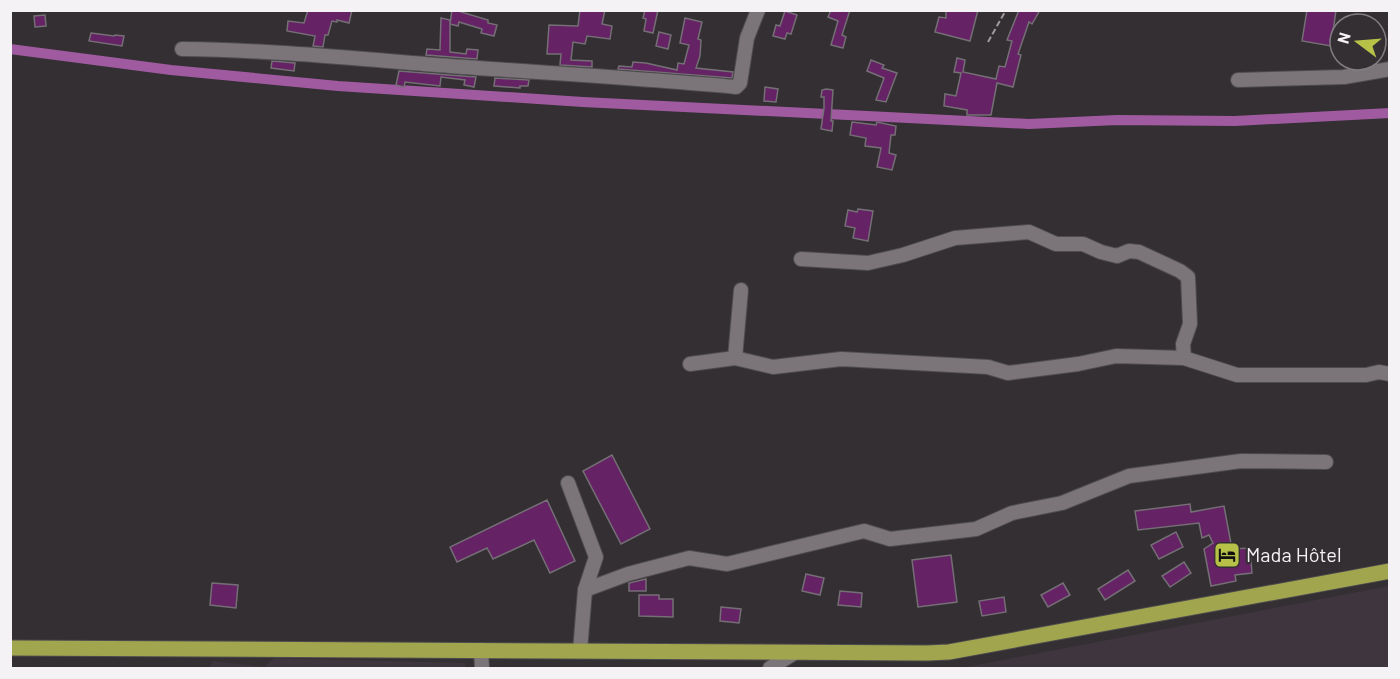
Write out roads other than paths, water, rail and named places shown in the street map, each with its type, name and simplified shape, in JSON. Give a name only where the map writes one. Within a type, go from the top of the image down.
[{"type":"main road","points":[[10,648],[949,652],[1389,571]]},
{"type":"street","points":[[182,49],[350,57],[546,73],[606,75],[736,87],[740,82],[747,38],[758,10]]},
{"type":"street","points":[[1239,80],[1344,77],[1389,69]]},
{"type":"street","points":[[801,259],[868,263],[903,255],[955,238],[1029,232],[1056,244],[1083,244],[1116,256],[1129,251],[1139,252],[1188,277],[1190,324],[1183,344],[1184,358]]},
{"type":"street","points":[[735,358],[741,290]]},
{"type":"street","points":[[690,364],[735,358],[773,367],[841,359],[988,367],[1008,373],[1078,364],[1116,356],[1184,358],[1237,375],[1366,375],[1379,372],[1389,374]]},
{"type":"street","points":[[585,590],[628,574],[689,558],[727,564],[864,531],[890,539],[976,529],[1012,513],[1062,503],[1129,476],[1241,461],[1326,462]]},
{"type":"street","points":[[568,483],[596,557],[585,590],[580,651]]},
{"type":"street","points":[[481,650],[482,669]]},
{"type":"street","points":[[770,669],[796,652]]},
{"type":"waterway","points":[[10,49],[171,70],[338,86],[583,102],[1029,124],[1117,120],[1235,121],[1390,113]]},
{"type":"place","name":"Mada Hôtel","points":[[1227,555]]}]
